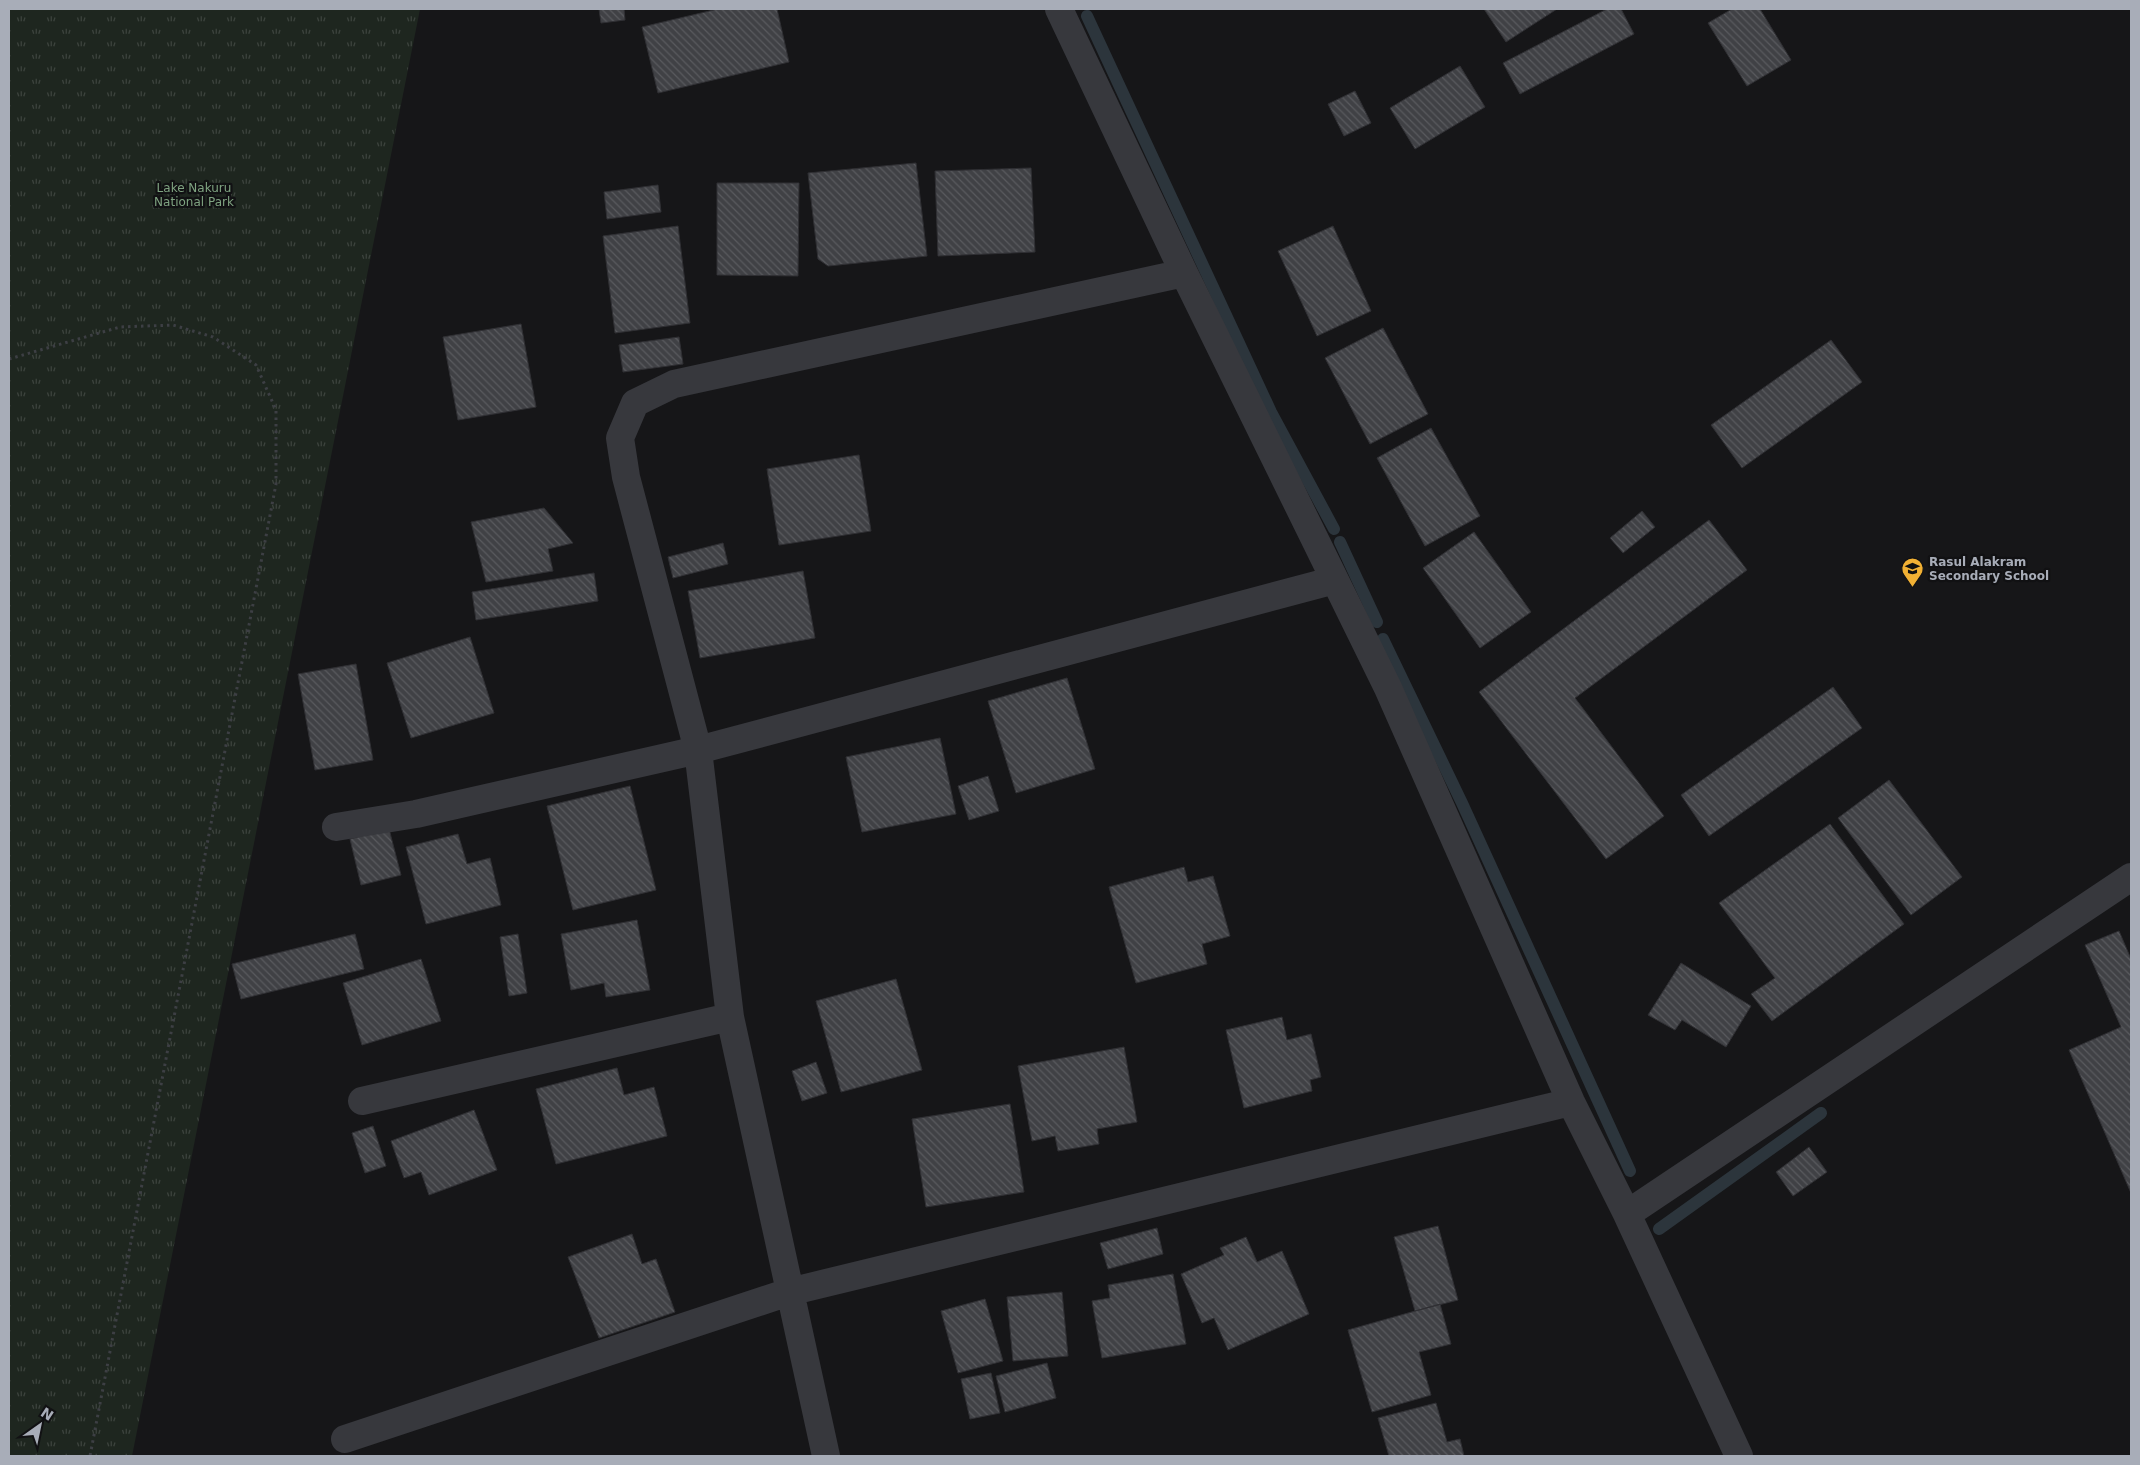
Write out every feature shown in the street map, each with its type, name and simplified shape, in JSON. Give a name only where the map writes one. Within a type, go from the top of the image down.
[{"type":"street","points":[[1059,9],[1184,273],[1388,688],[1571,1102],[1627,1214],[1739,1456]]},
{"type":"street","points":[[826,1456],[730,1017],[698,750],[626,477],[620,438],[635,403],[674,384],[1184,273]]},
{"type":"street","points":[[336,828],[416,814],[698,750],[1335,580]]},
{"type":"street","points":[[1627,1214],[2131,878]]},
{"type":"street","points":[[362,1101],[730,1017]]},
{"type":"street","points":[[345,1439],[789,1292],[1571,1102]]},
{"type":"path","points":[[9,359],[120,327],[173,325],[213,337],[256,365],[276,410],[276,484],[90,1456]]},
{"type":"green space","name":"Lake Nakuru National Park","points":[[9,9],[420,9],[132,1456],[9,1456]]},
{"type":"building","points":[[599,9],[624,9],[625,20],[601,23]]},
{"type":"building","points":[[718,9],[777,9],[789,62],[658,93],[642,27]]},
{"type":"building","points":[[1484,9],[1557,9],[1506,42]]},
{"type":"building","points":[[1607,9],[1621,9],[1634,34],[1520,94],[1503,63]]},
{"type":"building","points":[[1732,9],[1760,9],[1791,60],[1747,86],[1708,23]]},
{"type":"building","points":[[1460,66],[1485,107],[1415,149],[1390,108]]},
{"type":"building","points":[[1355,91],[1371,123],[1344,136],[1328,104]]},
{"type":"building","points":[[916,163],[927,256],[828,266],[818,259],[808,173]]},
{"type":"building","points":[[1031,168],[1035,252],[938,256],[935,171]]},
{"type":"building","points":[[717,183],[799,183],[798,276],[717,275]]},
{"type":"building","points":[[658,185],[661,212],[607,219],[604,192]]},
{"type":"building","points":[[678,226],[690,323],[615,333],[603,236]]},
{"type":"building","points":[[1333,226],[1371,311],[1317,336],[1278,251]]},
{"type":"building","points":[[521,324],[536,407],[458,420],[443,337]]},
{"type":"building","points":[[1383,328],[1428,414],[1370,444],[1325,358]]},
{"type":"building","points":[[679,337],[683,364],[623,372],[619,345]]},
{"type":"building","points":[[1831,340],[1862,382],[1742,468],[1711,425]]},
{"type":"building","points":[[1431,428],[1480,516],[1425,546],[1377,458]]},
{"type":"building","points":[[859,455],[871,531],[779,545],[767,469]]},
{"type":"building","points":[[544,508],[573,543],[548,549],[553,571],[486,582],[471,522]]},
{"type":"building","points":[[1642,511],[1655,527],[1623,553],[1610,538]]},
{"type":"building","points":[[1709,520],[1747,570],[1575,698],[1664,816],[1606,859],[1479,692]]},
{"type":"building","points":[[1474,532],[1531,612],[1480,648],[1423,568]]},
{"type":"building","points":[[723,543],[728,564],[673,578],[668,557]]},
{"type":"building","points":[[803,571],[815,638],[700,658],[688,591]]},
{"type":"building","points":[[594,573],[598,601],[476,620],[472,592]]},
{"type":"building","points":[[470,637],[494,713],[411,738],[387,663]]},
{"type":"building","points":[[356,664],[373,760],[315,770],[298,674]]},
{"type":"building","points":[[1067,678],[1095,769],[1016,793],[988,701]]},
{"type":"building","points":[[1833,687],[1862,728],[1709,836],[1681,795]]},
{"type":"building","points":[[940,738],[956,814],[862,832],[846,757]]},
{"type":"building","points":[[988,776],[999,811],[969,820],[958,786]]},
{"type":"building","points":[[1889,780],[1962,877],[1911,915],[1838,818]]},
{"type":"building","points":[[630,786],[656,890],[573,910],[547,806]]},
{"type":"building","points":[[1830,824],[1904,924],[1772,1021],[1751,994],[1775,978],[1719,903]]},
{"type":"building","points":[[389,829],[401,875],[361,885],[350,839]]},
{"type":"building","points":[[458,834],[467,864],[490,858],[501,905],[426,924],[406,847]]},
{"type":"building","points":[[1184,867],[1188,882],[1213,876],[1230,936],[1202,944],[1207,964],[1136,983],[1109,887]]},
{"type":"building","points":[[637,920],[650,990],[606,997],[604,983],[571,990],[561,934]]},
{"type":"building","points":[[2119,931],[2131,959],[2131,1193],[2069,1050],[2121,1027],[2085,945]]},
{"type":"building","points":[[355,934],[364,969],[241,999],[232,964]]},
{"type":"building","points":[[518,934],[527,993],[509,996],[500,937]]},
{"type":"building","points":[[421,959],[441,1021],[362,1045],[343,983]]},
{"type":"building","points":[[1681,963],[1751,1006],[1726,1047],[1682,1020],[1675,1030],[1648,1015]]},
{"type":"building","points":[[896,979],[922,1070],[841,1092],[816,1001]]},
{"type":"building","points":[[1282,1017],[1287,1040],[1311,1034],[1321,1077],[1310,1080],[1312,1091],[1244,1108],[1226,1030]]},
{"type":"building","points":[[1124,1047],[1137,1122],[1097,1129],[1099,1144],[1058,1151],[1055,1136],[1032,1141],[1018,1066]]},
{"type":"building","points":[[816,1062],[827,1093],[802,1101],[792,1071]]},
{"type":"building","points":[[617,1068],[624,1095],[654,1087],[667,1136],[556,1164],[536,1089]]},
{"type":"building","points":[[1010,1104],[1024,1192],[926,1207],[912,1119]]},
{"type":"building","points":[[474,1110],[497,1170],[429,1195],[421,1172],[404,1178],[391,1141]]},
{"type":"building","points":[[373,1126],[386,1166],[365,1173],[352,1133]]},
{"type":"building","points":[[1809,1147],[1827,1172],[1793,1196],[1776,1172]]},
{"type":"building","points":[[1438,1226],[1458,1300],[1415,1311],[1394,1237]]},
{"type":"building","points":[[1157,1228],[1163,1254],[1108,1269],[1100,1243]]},
{"type":"building","points":[[632,1234],[642,1264],[656,1259],[675,1312],[599,1338],[568,1257]]},
{"type":"building","points":[[1246,1237],[1257,1262],[1282,1251],[1309,1314],[1228,1350],[1214,1318],[1202,1323],[1181,1274],[1224,1255],[1220,1248]]},
{"type":"building","points":[[1173,1274],[1186,1344],[1102,1358],[1092,1301],[1110,1298],[1108,1285]]},
{"type":"building","points":[[1062,1292],[1068,1356],[1013,1361],[1007,1297]]},
{"type":"building","points":[[985,1299],[1003,1361],[958,1373],[941,1311]]},
{"type":"building","points":[[1440,1304],[1451,1344],[1419,1352],[1431,1395],[1372,1412],[1348,1330]]},
{"type":"building","points":[[1047,1363],[1056,1398],[1005,1412],[996,1376]]},
{"type":"building","points":[[991,1373],[1000,1413],[970,1419],[961,1379]]},
{"type":"building","points":[[1436,1403],[1447,1442],[1460,1439],[1464,1456],[1389,1456],[1378,1418]]},
{"type":"waterway","points":[[1087,16],[1271,412],[1334,529]]},
{"type":"waterway","points":[[1340,542],[1377,622]]},
{"type":"waterway","points":[[1383,639],[1462,803],[1630,1171]]},
{"type":"waterway","points":[[1659,1229],[1821,1113]]},
{"type":"place","name":"Rasul Alakram Secondary School","points":[[1913,588]]}]
